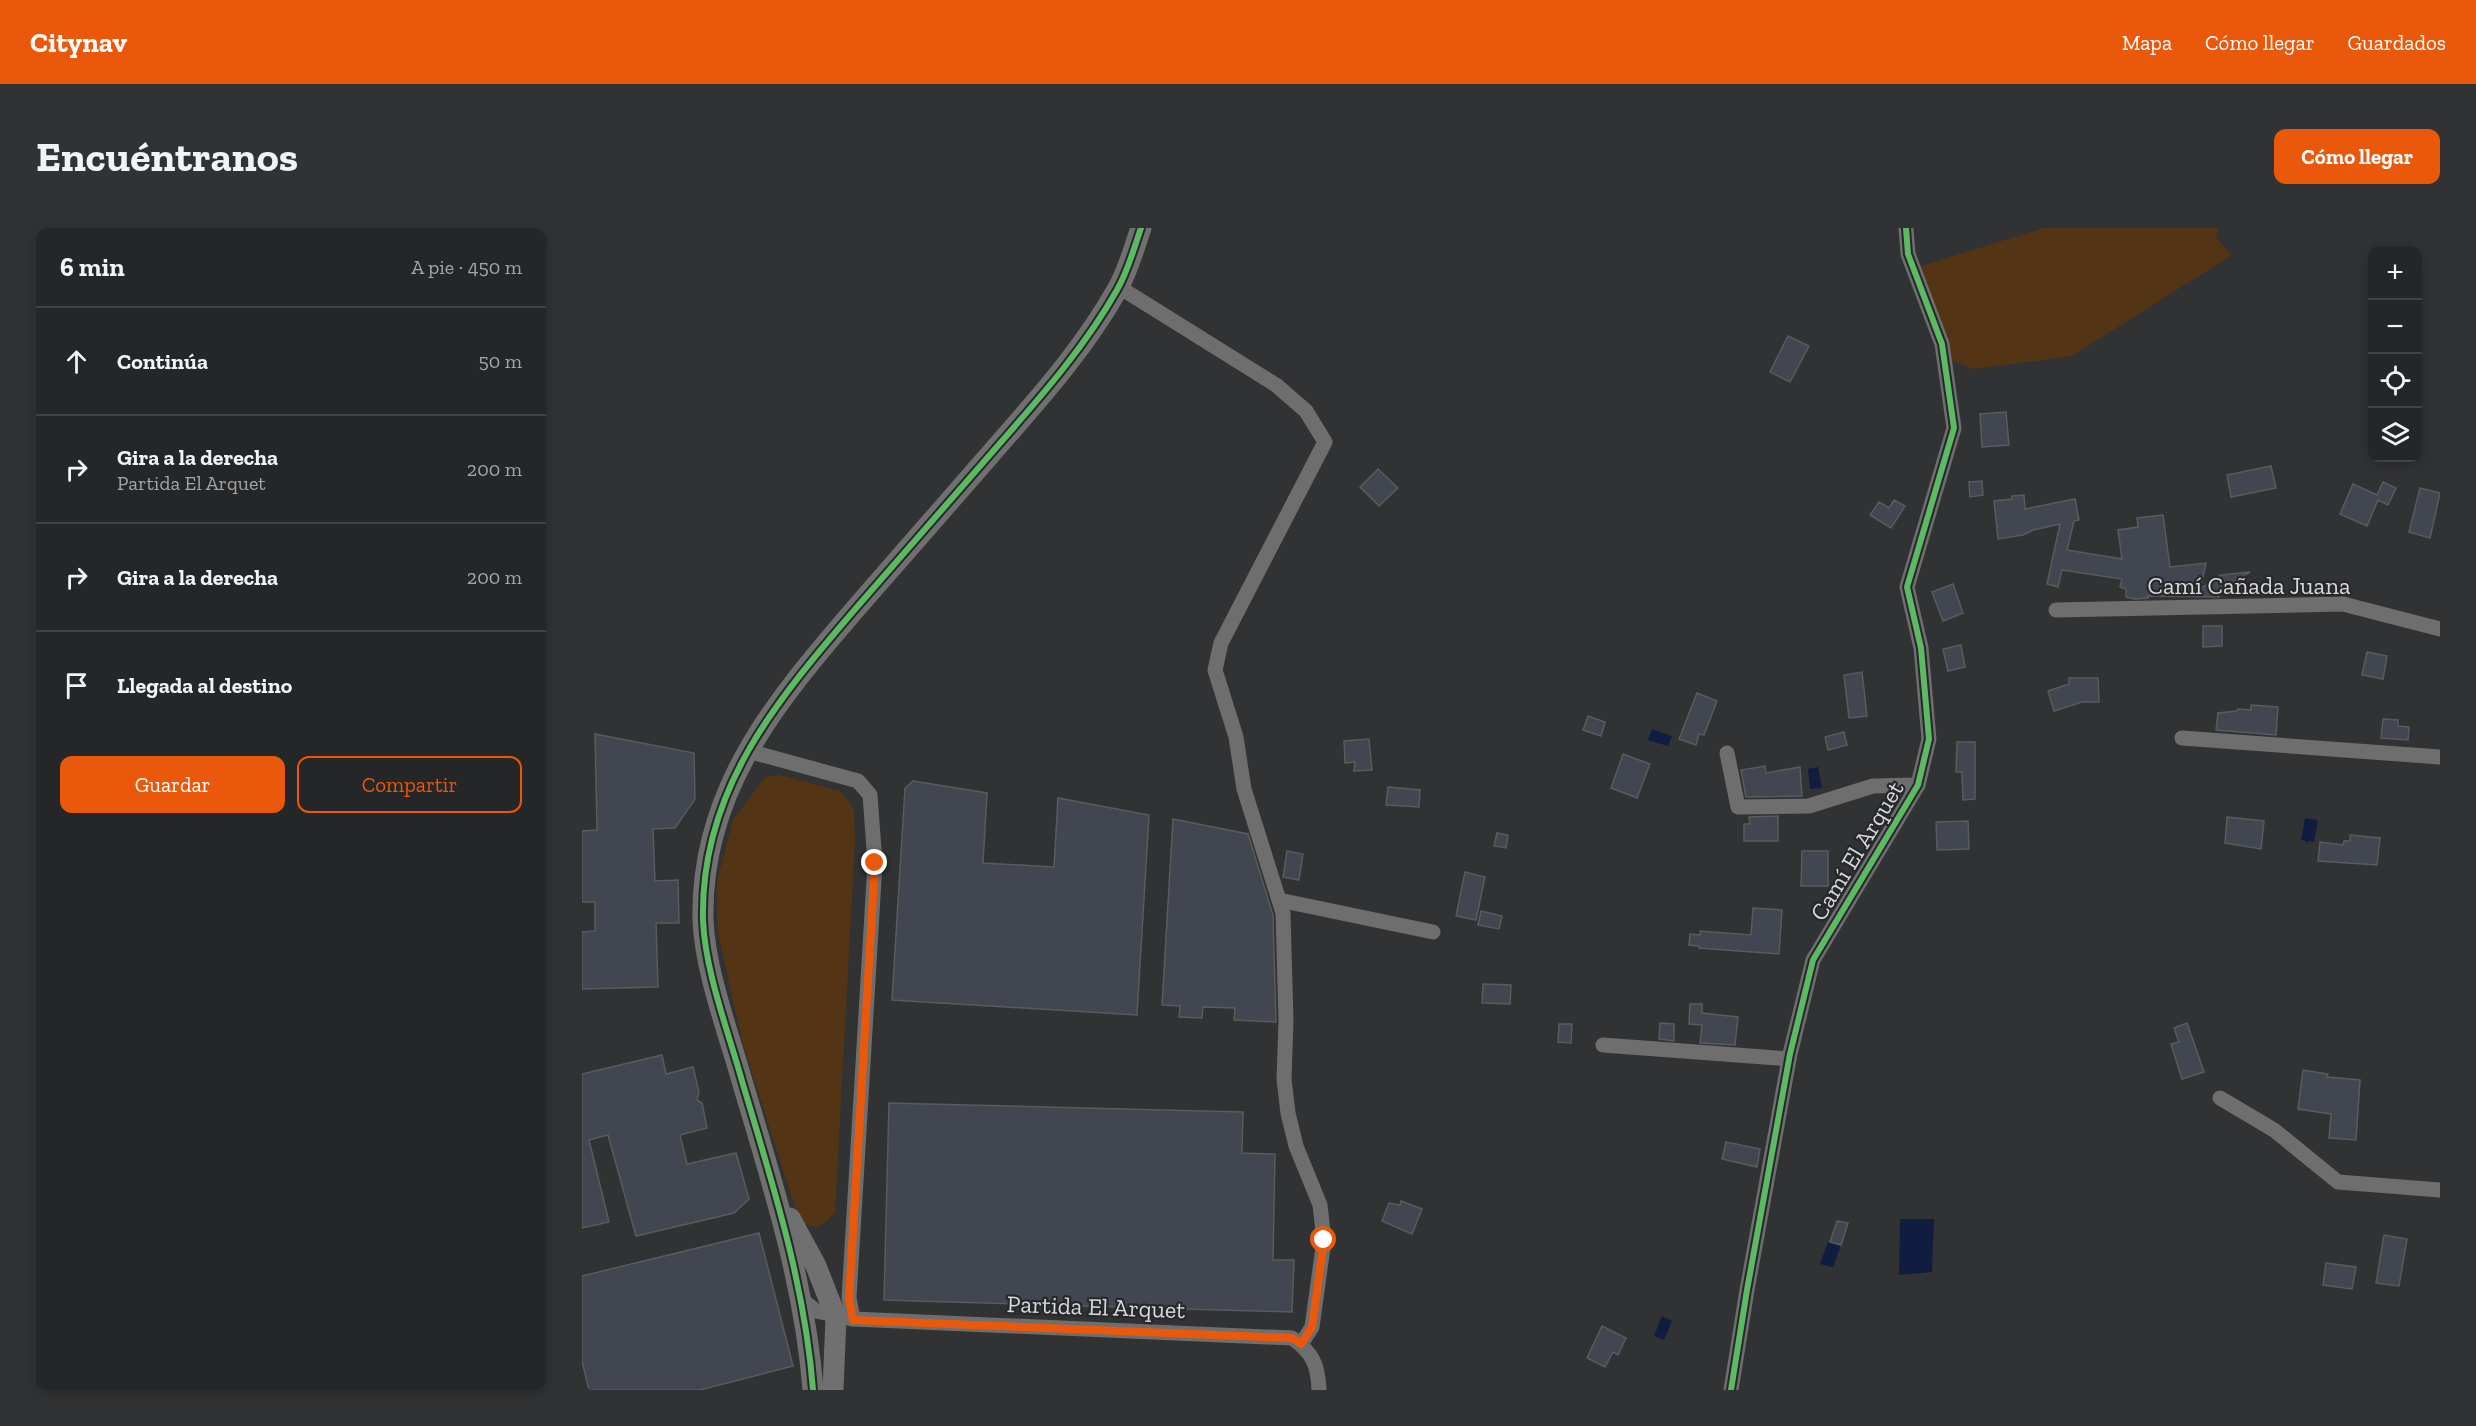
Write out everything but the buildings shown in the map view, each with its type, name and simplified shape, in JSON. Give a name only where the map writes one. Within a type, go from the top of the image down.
[{"type":"street","points":[[813,1390],[802,1300],[775,1191],[713,983],[703,922],[705,868],[716,820],[748,751],[776,706],[823,646],[1054,381],[1091,333],[1119,287],[1141,228]]},
{"type":"street","name":"Camí El Arquet","points":[[1731,1390],[1789,1059],[1813,960],[1918,785],[1929,739],[1921,648],[1907,587],[1954,428],[1942,344],[1908,254],[1906,228]]},
{"type":"street","points":[[1119,287],[1276,385],[1306,411],[1325,442],[1221,643],[1215,670],[1236,737],[1244,789],[1283,913],[1286,1021],[1284,1079],[1288,1113],[1296,1146],[1320,1205],[1324,1240],[1312,1327],[1301,1344],[1308,1349],[1318,1373],[1319,1390]]},
{"type":"street","name":"Camí Cañada Juana","points":[[2056,610],[2343,604],[2440,629]]},
{"type":"street","points":[[2182,738],[2440,757]]},
{"type":"street","points":[[748,751],[858,781],[870,795],[875,863],[849,1298],[833,1390]]},
{"type":"street","points":[[1727,753],[1738,807],[1809,806],[1873,786],[1918,785]]},
{"type":"street","points":[[1279,900],[1433,932]]},
{"type":"street","points":[[1603,1045],[1789,1059]]},
{"type":"street","points":[[2220,1098],[2274,1130],[2338,1182],[2440,1190]]},
{"type":"street","points":[[775,1191],[845,1318]]},
{"type":"street","points":[[802,1300],[816,1311],[845,1318]]},
{"type":"street","name":"Partida El Arquet","points":[[845,1318],[1292,1338],[1301,1344]]},
{"type":"shaded area","points":[[2044,228],[2219,228],[2216,238],[2232,255],[2072,356],[1974,369],[1952,361],[1921,266]]},
{"type":"shaded area","points":[[780,775],[840,791],[854,809],[855,840],[835,1212],[817,1227],[804,1224],[795,1207],[742,1041],[717,928],[717,881],[733,820],[765,777]]},
{"type":"water","points":[[1652,729],[1672,736],[1668,746],[1648,740]]},
{"type":"water","points":[[1818,767],[1822,788],[1810,789],[1808,769]]},
{"type":"water","points":[[2305,818],[2318,820],[2314,842],[2309,841],[2307,844],[2306,841],[2301,840]]},
{"type":"water","points":[[1900,1219],[1934,1219],[1932,1272],[1899,1275]]},
{"type":"water","points":[[1828,1242],[1841,1245],[1833,1267],[1820,1264]]},
{"type":"water","points":[[1662,1316],[1672,1321],[1664,1340],[1654,1336]]},
{"type":"cycle path","points":[[813,1390],[803,1311],[786,1234],[708,960],[703,920],[705,873],[715,829],[729,788],[772,713],[827,642],[1023,417],[1089,335],[1121,283],[1141,228]]},
{"type":"cycle path","points":[[1731,1390],[1790,1054],[1813,960],[1918,785],[1929,739],[1921,648],[1907,587],[1954,428],[1942,344],[1908,254],[1906,228]]},
{"type":"route","points":[[875,863],[849,1298],[853,1320],[1292,1338],[1301,1344],[1312,1327],[1324,1240]]}]
